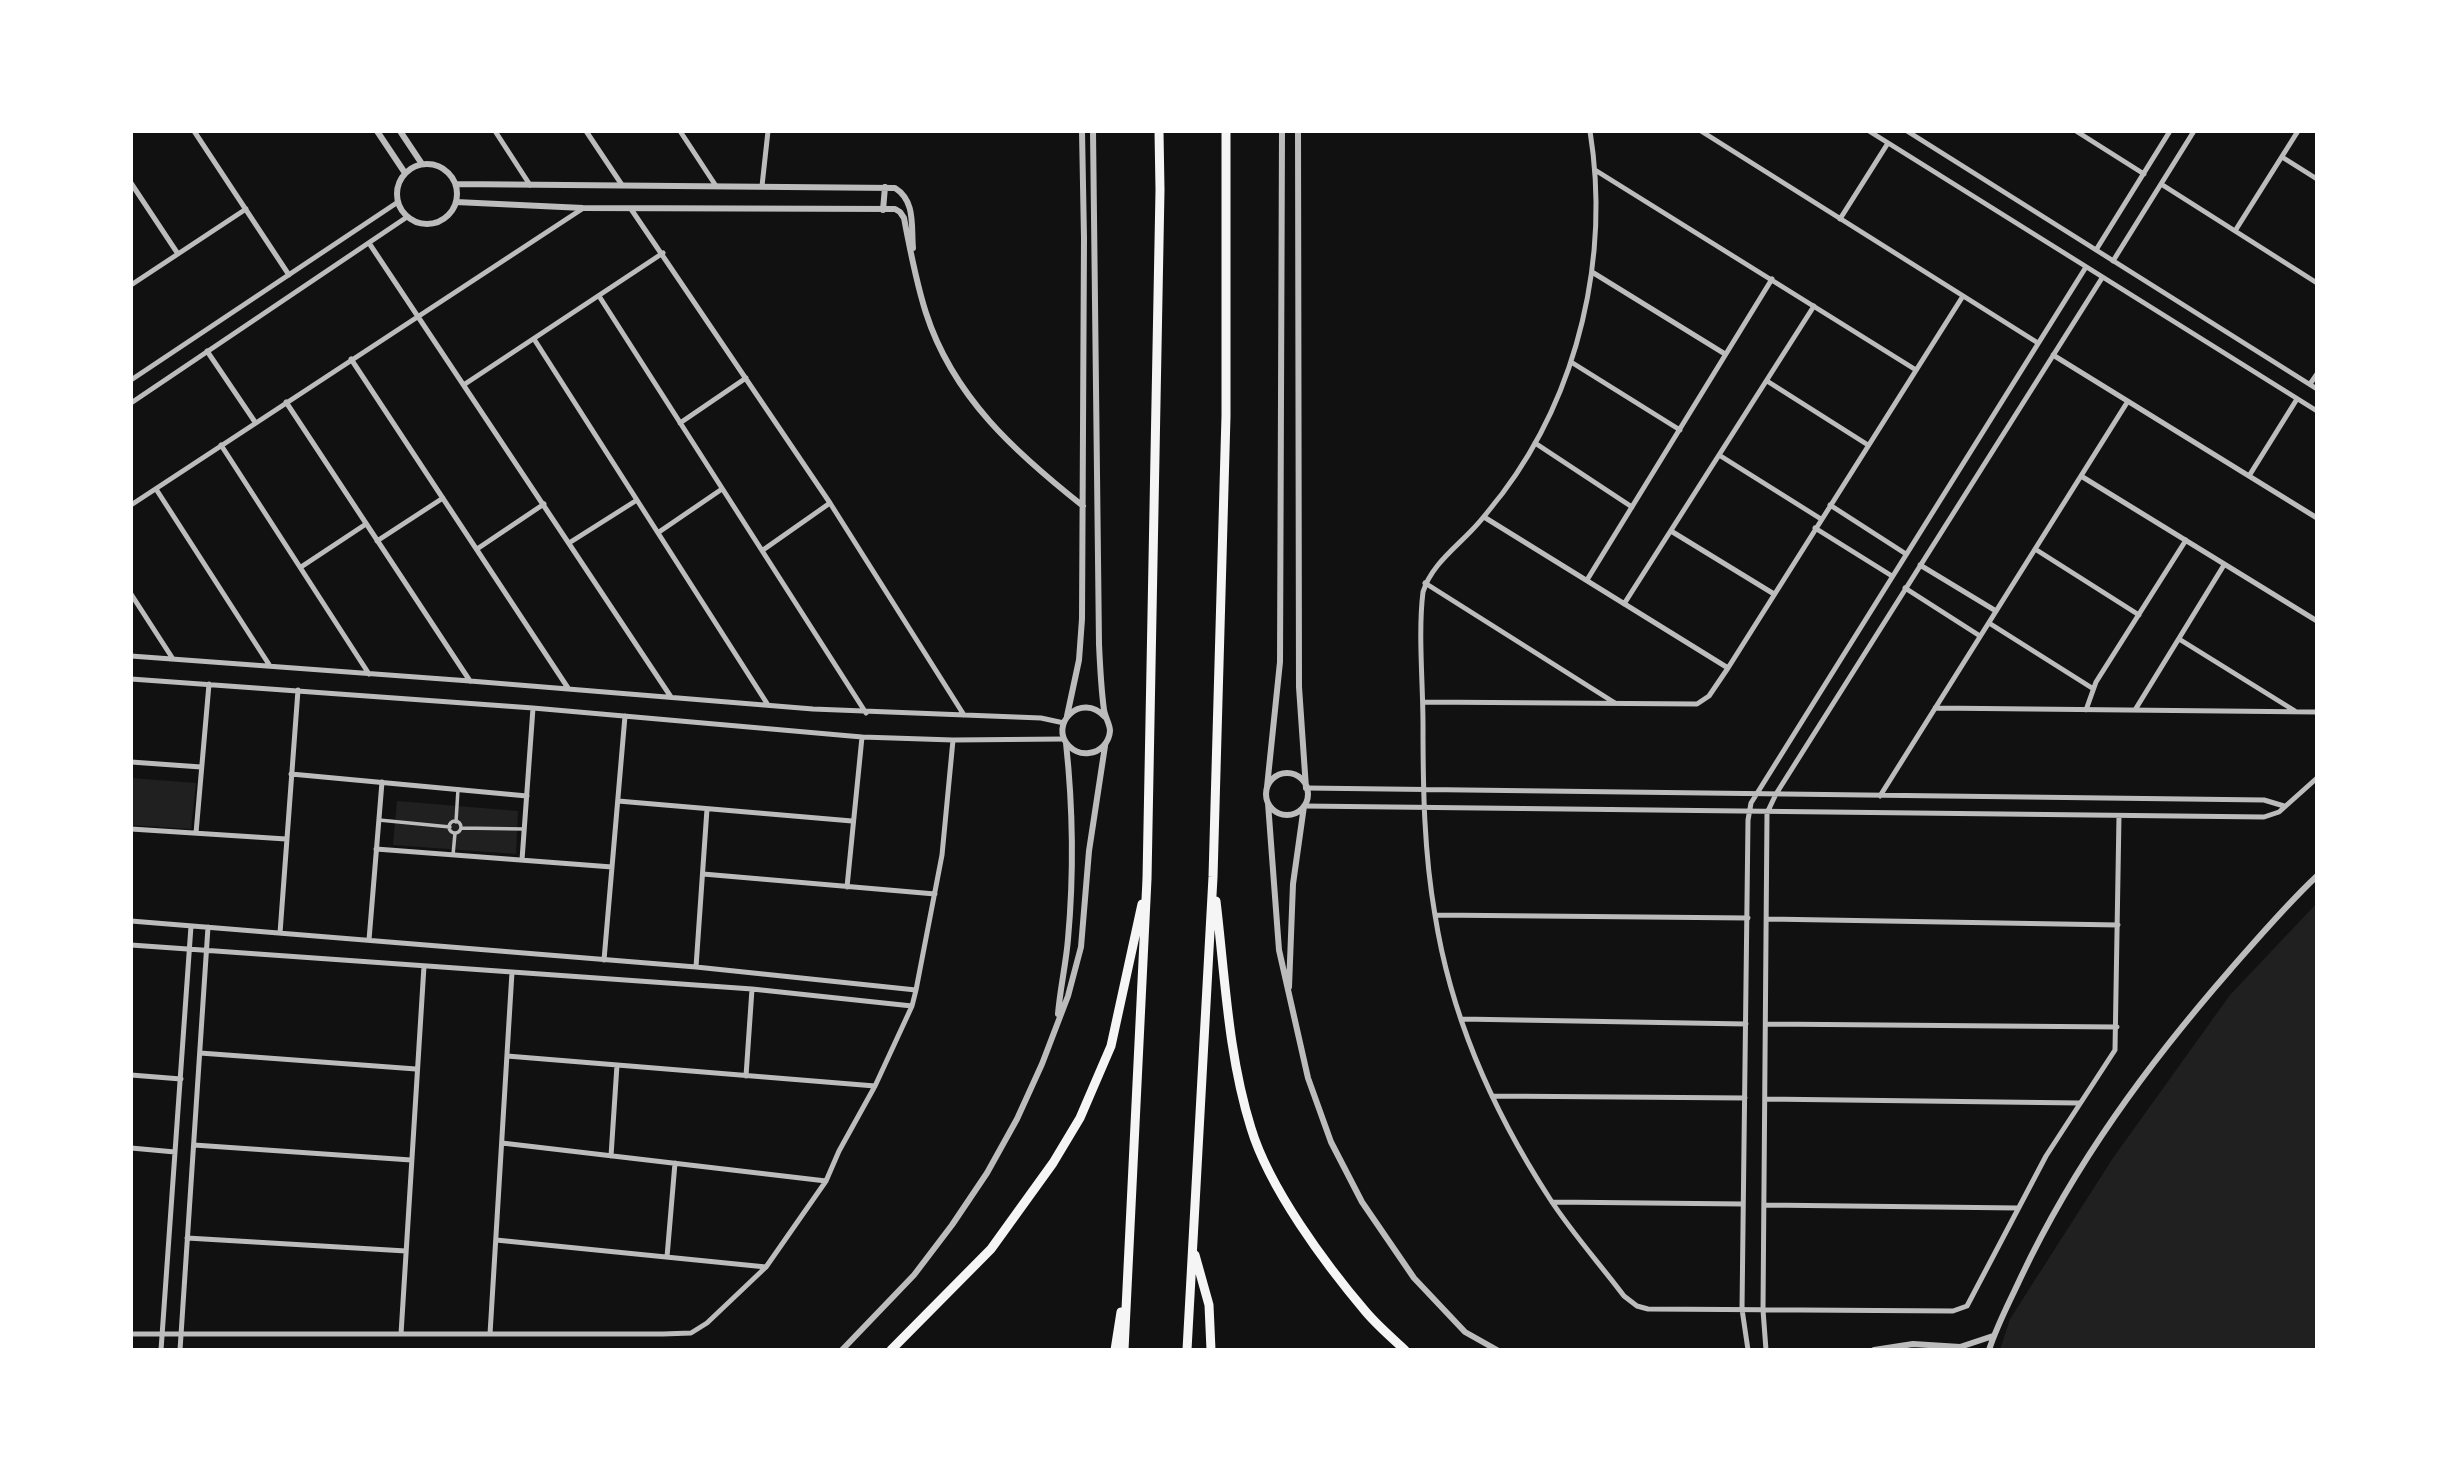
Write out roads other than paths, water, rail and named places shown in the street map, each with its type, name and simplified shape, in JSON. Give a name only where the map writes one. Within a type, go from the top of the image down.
[{"type":"highway","points":[[1124,1350],[1147,879],[1160,204],[1159,131]]},
{"type":"highway","points":[[1187,1350],[1213,877],[1226,416],[1226,131]]},
{"type":"highway","points":[[1213,877],[1236,1064],[1251,1129],[1271,1178],[1317,1248],[1367,1314],[1405,1350]]},
{"type":"highway","points":[[891,1350],[991,1250],[1045,1174],[1080,1118],[1111,1046],[1147,879]]},
{"type":"highway","points":[[1115,1350],[1130,1244]]},
{"type":"highway","points":[[1193,1248],[1209,1305],[1211,1350]]},
{"type":"street","points":[[194,131],[289,275]]},
{"type":"street","points":[[377,131],[405,173]]},
{"type":"street","points":[[400,131],[422,164]]},
{"type":"street","points":[[495,131],[530,185]]},
{"type":"street","points":[[586,131],[622,185]]},
{"type":"street","points":[[680,131],[716,186]]},
{"type":"street","points":[[762,186],[768,131]]},
{"type":"street","points":[[1057,1020],[1068,944],[1072,887],[1071,802],[1065,721],[1076,680],[1081,639],[1084,238],[1082,131]]},
{"type":"street","points":[[842,1350],[914,1275],[987,1173],[1032,1086],[1076,972],[1081,947],[1089,850],[1105,745],[1110,731],[1105,717],[1099,644],[1093,131]]},
{"type":"street","points":[[1282,131],[1280,662],[1267,787],[1277,937],[1299,1046],[1318,1111],[1345,1172],[1396,1255],[1433,1299],[1465,1332],[1497,1350]]},
{"type":"street","points":[[1289,989],[1293,884],[1307,794],[1298,687],[1298,131]]},
{"type":"street","points":[[1590,131],[1595,170],[1596,221],[1592,272],[1571,362],[1551,411],[1515,475],[1484,517],[1436,566],[1425,583],[1422,601],[1423,808],[1435,915],[1446,968],[1461,1019],[1492,1096],[1552,1202],[1624,1296],[1632,1303],[1648,1309],[1960,1310],[1969,1303],[2046,1156],[2113,1055],[2117,1027],[2119,816]]},
{"type":"street","points":[[1701,131],[2038,343]]},
{"type":"street","points":[[1870,131],[2317,411]]},
{"type":"street","points":[[1907,131],[2317,389]]},
{"type":"street","points":[[2076,131],[2144,174]]},
{"type":"street","points":[[2096,250],[2170,131]]},
{"type":"street","points":[[2113,261],[2194,131]]},
{"type":"street","points":[[2235,231],[2298,131]]},
{"type":"street","points":[[1840,219],[1888,142]]},
{"type":"street","points":[[2282,157],[2317,178]]},
{"type":"street","points":[[422,164],[439,166],[452,176],[456,184],[456,202],[449,215],[436,223],[421,223],[407,217],[398,202],[397,187],[405,173],[422,164]]},
{"type":"street","points":[[1595,170],[1916,370]]},
{"type":"street","points":[[131,183],[178,254]]},
{"type":"street","points":[[456,184],[895,188],[903,193],[910,205],[915,278]]},
{"type":"street","points":[[2161,184],[2317,282]]},
{"type":"street","points":[[883,210],[885,187]]},
{"type":"street","points":[[131,380],[398,202]]},
{"type":"street","points":[[456,202],[583,208],[895,209],[904,218],[915,278],[927,316],[943,354],[968,396],[1008,443],[1083,506]]},
{"type":"street","points":[[131,505],[583,208]]},
{"type":"street","points":[[631,208],[830,503],[964,715]]},
{"type":"street","points":[[131,285],[246,209]]},
{"type":"street","points":[[131,402],[407,217]]},
{"type":"street","points":[[369,243],[671,697]]},
{"type":"street","points":[[465,384],[663,253]]},
{"type":"street","points":[[1748,1350],[1742,1310],[1749,813],[1755,794],[2086,267]]},
{"type":"street","points":[[1592,272],[1725,354]]},
{"type":"street","points":[[1766,1350],[1763,1310],[1767,813],[1776,794],[2102,278]]},
{"type":"street","points":[[1587,580],[1772,279]]},
{"type":"street","points":[[599,296],[866,712]]},
{"type":"street","points":[[1423,702],[1701,702],[1709,696],[1963,296]]},
{"type":"street","points":[[1624,604],[1814,306]]},
{"type":"street","points":[[534,339],[768,705]]},
{"type":"street","points":[[207,351],[255,422]]},
{"type":"street","points":[[2053,355],[2317,518]]},
{"type":"street","points":[[351,359],[568,688]]},
{"type":"street","points":[[1571,362],[1680,430]]},
{"type":"street","points":[[2310,384],[2317,374]]},
{"type":"street","points":[[680,423],[746,378]]},
{"type":"street","points":[[1767,381],[1868,444]]},
{"type":"street","points":[[2249,476],[2297,399]]},
{"type":"street","points":[[1880,796],[2127,401]]},
{"type":"street","points":[[286,402],[470,681]]},
{"type":"street","points":[[1535,443],[1632,507]]},
{"type":"street","points":[[221,445],[369,674]]},
{"type":"street","points":[[1719,455],[1821,519]]},
{"type":"street","points":[[2081,476],[2317,621]]},
{"type":"street","points":[[156,489],[271,666]]},
{"type":"street","points":[[659,532],[722,489]]},
{"type":"street","points":[[377,541],[443,498]]},
{"type":"street","points":[[569,543],[637,500]]},
{"type":"street","points":[[763,550],[830,503]]},
{"type":"street","points":[[477,550],[544,504]]},
{"type":"street","points":[[1830,505],[1906,554]]},
{"type":"street","points":[[1484,517],[1728,668]]},
{"type":"street","points":[[301,567],[366,524]]},
{"type":"street","points":[[1815,528],[1892,576]]},
{"type":"street","points":[[1671,531],[1774,594]]},
{"type":"street","points":[[2086,710],[2092,688],[2186,540]]},
{"type":"street","points":[[2035,549],[2139,615]]},
{"type":"street","points":[[1920,565],[1996,611]]},
{"type":"street","points":[[2135,710],[2224,565]]},
{"type":"street","points":[[1425,583],[1615,703]]},
{"type":"street","points":[[1905,588],[1980,636]]},
{"type":"street","points":[[131,594],[173,659]]},
{"type":"street","points":[[1989,623],[2092,688]]},
{"type":"street","points":[[2179,639],[2297,712]]},
{"type":"street","points":[[131,656],[866,712],[1065,721]]},
{"type":"street","points":[[131,679],[533,708],[862,737],[1065,741],[1071,748],[1085,754],[1105,745]]},
{"type":"street","points":[[196,833],[209,684]]},
{"type":"street","points":[[280,933],[298,690]]},
{"type":"street","points":[[522,860],[533,708]]},
{"type":"street","points":[[1065,721],[1075,710],[1082,708],[1095,709],[1105,717]]},
{"type":"street","points":[[1935,708],[2317,712]]},
{"type":"street","points":[[604,960],[625,716]]},
{"type":"street","points":[[848,887],[852,821],[862,737]]},
{"type":"street","points":[[131,1334],[691,1333],[707,1323],[766,1267],[826,1181],[912,1006],[942,855],[953,740]]},
{"type":"street","points":[[131,762],[201,768]]},
{"type":"street","points":[[291,774],[527,796]]},
{"type":"street","points":[[1267,787],[1275,777],[1287,774],[1299,778],[1306,788]]},
{"type":"street","points":[[1268,803],[1282,814],[1294,814],[1304,806],[2264,817],[2279,812],[2317,778]]},
{"type":"street","points":[[369,940],[382,782]]},
{"type":"street","points":[[1306,788],[2264,800],[2284,806]]},
{"type":"street","points":[[456,822],[458,789]]},
{"type":"street","points":[[618,801],[852,821]]},
{"type":"street","points":[[696,967],[707,809]]},
{"type":"street","points":[[379,820],[450,828]]},
{"type":"street","points":[[451,821],[456,822],[461,822],[460,833],[450,832],[451,821]]},
{"type":"street","points":[[461,828],[524,829]]},
{"type":"street","points":[[131,829],[286,839]]},
{"type":"street","points":[[453,855],[455,833]]},
{"type":"street","points":[[376,849],[612,867]]},
{"type":"street","points":[[703,874],[935,894]]},
{"type":"street","points":[[1989,1350],[1993,1336],[2054,1212],[2121,1105],[2199,1005],[2281,912],[2317,876]]},
{"type":"street","points":[[1435,915],[1748,918]]},
{"type":"street","points":[[1768,919],[2118,925]]},
{"type":"street","points":[[131,922],[696,967],[916,990]]},
{"type":"street","points":[[161,1350],[191,926]]},
{"type":"street","points":[[180,1350],[208,928]]},
{"type":"street","points":[[131,945],[752,989],[912,1006]]},
{"type":"street","points":[[401,1334],[424,966]]},
{"type":"street","points":[[490,1334],[512,972]]},
{"type":"street","points":[[746,1076],[752,989]]},
{"type":"street","points":[[1461,1019],[1746,1024]]},
{"type":"street","points":[[1766,1024],[2117,1027]]},
{"type":"street","points":[[200,1052],[416,1069]]},
{"type":"street","points":[[507,1056],[875,1086]]},
{"type":"street","points":[[611,1156],[617,1065]]},
{"type":"street","points":[[131,1075],[181,1079]]},
{"type":"street","points":[[1492,1096],[1745,1098]]},
{"type":"street","points":[[1765,1099],[2079,1103]]},
{"type":"street","points":[[502,1143],[826,1181]]},
{"type":"street","points":[[194,1145],[411,1160]]},
{"type":"street","points":[[131,1148],[175,1152]]},
{"type":"street","points":[[667,1257],[675,1163]]},
{"type":"street","points":[[1552,1202],[1743,1204]]},
{"type":"street","points":[[1765,1205],[2018,1208]]},
{"type":"street","points":[[187,1238],[406,1251]]},
{"type":"street","points":[[496,1240],[766,1267]]},
{"type":"street","points":[[1874,1350],[1913,1344],[1961,1349],[1993,1336]]},
{"type":"street","points":[[836,1350],[852,1340]]}]
